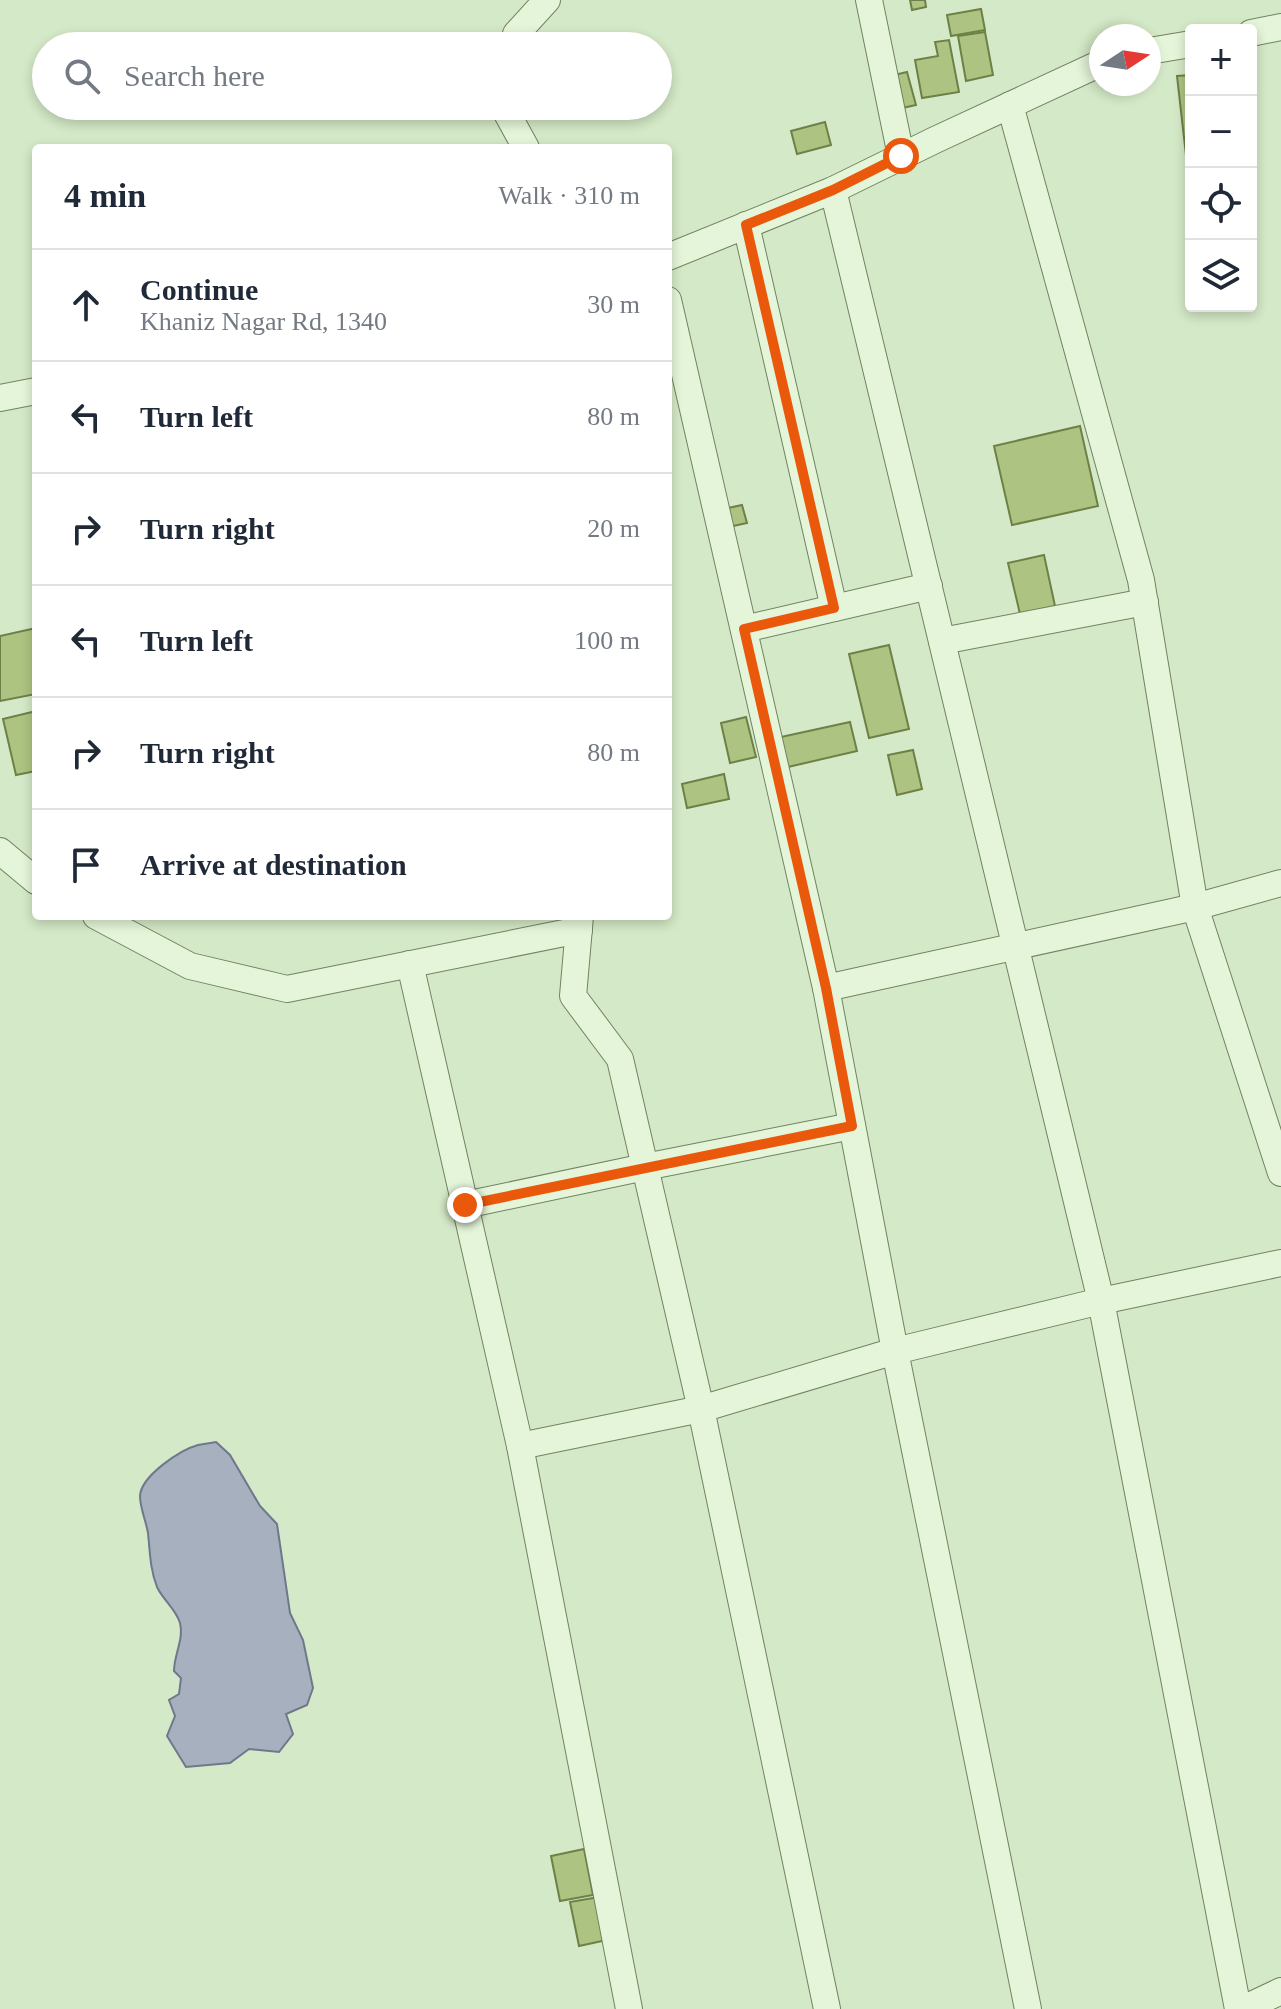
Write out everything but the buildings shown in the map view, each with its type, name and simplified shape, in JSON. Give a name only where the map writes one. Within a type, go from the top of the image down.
[{"type":"street","points":[[518,32],[547,0]]},
{"type":"street","points":[[869,0],[901,156]]},
{"type":"street","points":[[1257,32],[1281,27]]},
{"type":"street","points":[[1161,49],[1185,45]]},
{"type":"street","points":[[672,255],[833,190],[1089,69]]},
{"type":"street","points":[[1010,105],[1141,580],[1195,907],[1281,1173]]},
{"type":"street","points":[[511,120],[524,144]]},
{"type":"street","points":[[833,190],[1101,1301],[1241,2009],[1281,1991]]},
{"type":"street","points":[[746,225],[834,608]]},
{"type":"street","points":[[672,317],[826,988],[895,1351],[1028,2009]]},
{"type":"street","points":[[0,398],[32,392]]},
{"type":"street","points":[[744,629],[929,586]]},
{"type":"street","points":[[942,641],[1145,602]]},
{"type":"street","points":[[0,851],[32,878]]},
{"type":"street","points":[[826,988],[1195,907],[1281,883]]},
{"type":"street","points":[[104,920],[190,966],[287,989],[410,964],[579,923],[573,996],[620,1059],[701,1409],[827,2009]]},
{"type":"street","points":[[410,964],[520,1446],[629,2009]]},
{"type":"street","points":[[465,1205],[852,1126]]},
{"type":"street","points":[[520,1446],[701,1409],[895,1351],[1101,1301],[1281,1263]]},
{"type":"water","points":[[216,1442],[230,1455],[260,1506],[277,1524],[290,1613],[303,1640],[313,1688],[307,1705],[286,1714],[293,1734],[279,1752],[249,1749],[230,1763],[186,1767],[167,1736],[175,1716],[169,1700],[179,1694],[181,1678],[174,1671],[181,1635],[180,1623],[155,1580],[140,1496],[147,1480],[172,1458],[198,1445]]},
{"type":"route","points":[[465,1205],[852,1126],[826,988],[744,629],[834,608],[746,225],[833,190],[901,156]]}]
